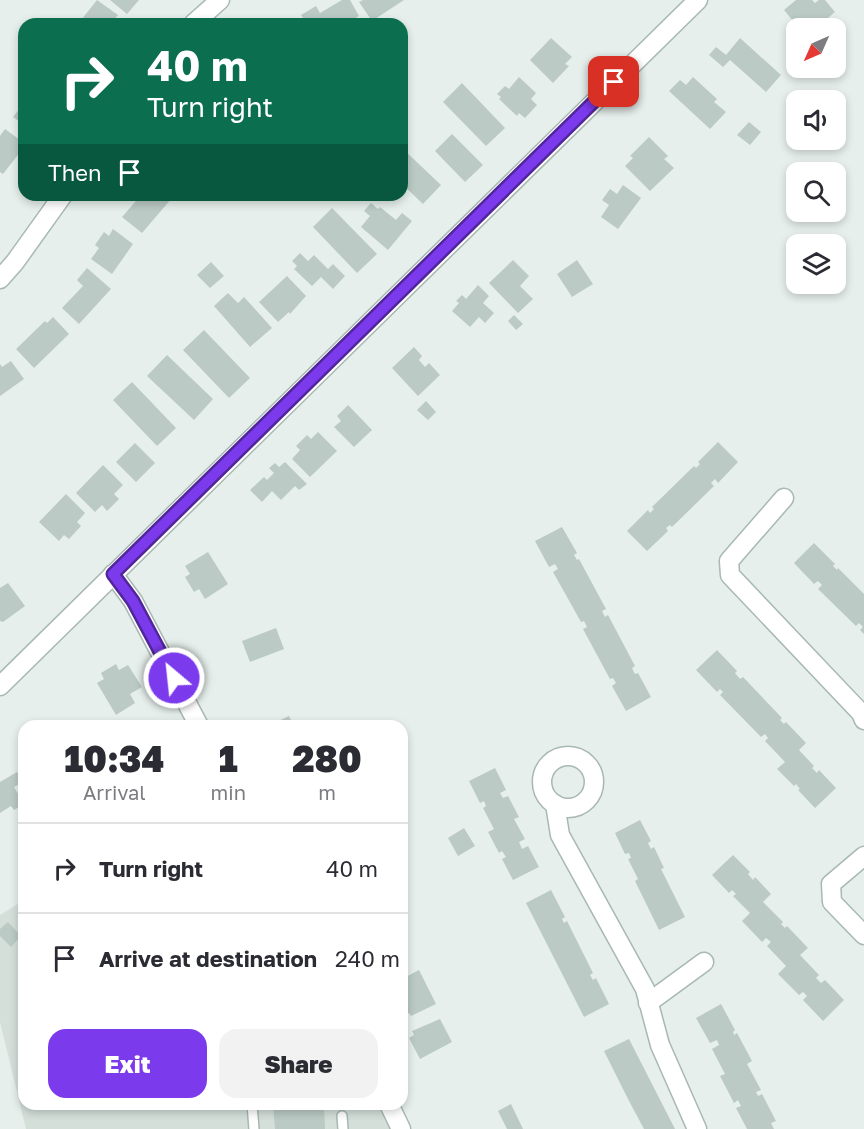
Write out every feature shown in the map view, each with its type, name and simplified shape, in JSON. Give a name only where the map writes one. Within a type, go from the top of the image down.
[{"type":"street","points":[[200,18],[220,0]]},
{"type":"street","points":[[0,686],[698,0]]},
{"type":"street","points":[[0,279],[59,201]]},
{"type":"street","points":[[784,498],[729,561],[730,575],[861,713],[864,720]]},
{"type":"street","points":[[113,574],[133,601],[196,720]]},
{"type":"street","points":[[555,804],[560,835],[645,989],[660,1045],[698,1129]]},
{"type":"street","points":[[864,856],[831,884],[832,902],[864,935]]},
{"type":"street","points":[[648,1003],[704,962]]},
{"type":"street","points":[[392,1110],[401,1129]]},
{"type":"lane","points":[[252,1110],[254,1129]]},
{"type":"lane","points":[[342,1116],[343,1129]]},
{"type":"shaded area","points":[[18,904],[18,1096],[0,1022],[0,915]]},
{"type":"shaded area","points":[[21,1110],[390,1110],[399,1129],[26,1129]]},
{"type":"building","points":[[97,0],[118,15],[115,18],[83,18]]},
{"type":"building","points":[[110,0],[139,0],[127,14]]},
{"type":"building","points":[[342,0],[350,0],[359,16],[356,18],[303,18],[301,15],[316,6],[320,13]]},
{"type":"building","points":[[363,0],[404,0],[377,18],[370,18],[359,2]]},
{"type":"building","points":[[796,0],[812,0],[815,3],[825,0],[835,12],[828,18],[791,18],[784,10]]},
{"type":"building","points":[[551,38],[572,57],[565,64],[569,66],[553,83],[530,60]]},
{"type":"building","points":[[740,38],[781,75],[766,92],[730,60],[723,67],[709,55],[716,47],[726,55]]},
{"type":"building","points":[[519,77],[536,93],[531,99],[537,105],[525,118],[519,113],[517,116],[499,99],[501,97],[497,94],[505,86],[509,89]]},
{"type":"building","points":[[693,77],[717,99],[714,102],[726,112],[710,129],[669,91],[680,80],[686,85]]},
{"type":"building","points":[[462,83],[505,128],[486,146],[443,102]]},
{"type":"building","points":[[18,111],[18,121],[13,117]]},
{"type":"building","points":[[749,122],[761,132],[750,145],[737,135]]},
{"type":"building","points":[[5,129],[18,139],[18,155],[3,174],[0,172],[0,136]]},
{"type":"building","points":[[452,134],[483,165],[465,182],[435,151]]},
{"type":"building","points":[[649,137],[668,156],[664,159],[674,168],[650,191],[625,166],[633,158],[630,156]]},
{"type":"building","points":[[408,154],[441,185],[423,204],[408,190]]},
{"type":"building","points":[[623,185],[641,198],[618,229],[601,217],[609,205],[602,200],[610,189],[617,194]]},
{"type":"building","points":[[136,201],[169,201],[142,233],[122,217]]},
{"type":"building","points":[[371,203],[396,220],[402,213],[412,221],[388,250],[361,227],[370,216],[364,211]]},
{"type":"building","points":[[332,208],[377,254],[357,273],[313,227]]},
{"type":"building","points":[[113,229],[133,244],[112,274],[91,259],[99,248],[95,245],[104,232],[109,236]]},
{"type":"building","points":[[300,253],[308,261],[314,255],[328,269],[333,264],[345,276],[333,289],[321,277],[312,286],[294,269],[297,266],[292,261]]},
{"type":"building","points":[[513,260],[529,276],[520,286],[533,299],[518,313],[489,283]]},
{"type":"building","points":[[577,260],[593,284],[572,297],[557,274]]},
{"type":"building","points":[[211,262],[224,276],[210,288],[197,275]]},
{"type":"building","points":[[87,268],[111,289],[79,324],[62,308],[83,286],[77,280]]},
{"type":"building","points":[[287,276],[306,296],[290,314],[289,312],[278,322],[259,302]]},
{"type":"building","points":[[478,285],[489,296],[483,303],[494,313],[485,323],[479,317],[470,327],[452,311],[459,303],[456,301],[462,295],[466,299]]},
{"type":"building","points":[[228,293],[238,303],[244,297],[272,328],[250,347],[214,306]]},
{"type":"building","points":[[514,315],[523,324],[516,330],[508,321]]},
{"type":"building","points":[[53,317],[69,334],[34,368],[16,349],[45,321],[47,323]]},
{"type":"building","points":[[204,330],[250,378],[229,398],[183,350]]},
{"type":"building","points":[[414,347],[422,356],[419,360],[425,367],[429,363],[440,375],[418,396],[392,368]]},
{"type":"building","points":[[167,355],[213,399],[194,420],[147,376]]},
{"type":"building","points":[[11,361],[24,379],[0,396],[0,364],[2,367]]},
{"type":"building","points":[[132,382],[176,428],[157,446],[113,400]]},
{"type":"building","points":[[426,401],[436,412],[428,420],[417,410]]},
{"type":"building","points":[[348,405],[372,430],[354,447],[334,427],[341,421],[337,416]]},
{"type":"building","points":[[318,432],[337,451],[310,477],[292,459],[300,450],[296,446],[307,435],[311,439]]},
{"type":"building","points":[[718,442],[738,462],[718,483],[715,479],[711,483],[714,486],[672,527],[670,525],[666,528],[668,531],[647,551],[627,531],[648,510],[650,513],[654,509],[652,507],[694,466],[696,468],[700,464],[698,462]]},
{"type":"building","points":[[135,443],[155,463],[136,482],[116,462]]},
{"type":"building","points":[[285,462],[307,484],[299,490],[295,486],[281,500],[272,491],[262,502],[250,490],[264,477],[267,480],[274,473],[269,468],[275,463],[279,467]]},
{"type":"building","points":[[103,465],[123,485],[114,494],[119,499],[107,511],[102,505],[95,512],[76,493]]},
{"type":"building","points":[[66,494],[85,513],[77,522],[81,526],[69,539],[64,535],[59,541],[39,522]]},
{"type":"building","points":[[562,527],[577,553],[574,555],[577,560],[579,559],[606,609],[602,611],[605,617],[608,615],[635,666],[632,668],[635,674],[638,673],[651,697],[626,711],[612,686],[616,683],[613,678],[610,679],[583,629],[587,627],[584,621],[581,622],[553,572],[558,569],[555,564],[549,567],[535,541]]},
{"type":"building","points":[[814,543],[835,564],[833,566],[837,570],[838,568],[864,594],[864,634],[860,630],[863,627],[859,623],[856,626],[818,589],[822,585],[818,581],[814,584],[794,563]]},
{"type":"building","points":[[208,552],[228,584],[205,599],[199,589],[194,592],[185,577],[190,574],[185,566]]},
{"type":"building","points":[[8,583],[25,606],[3,622],[0,621],[0,588]]},
{"type":"building","points":[[276,628],[284,649],[250,662],[242,641]]},
{"type":"building","points":[[717,650],[737,671],[735,673],[740,679],[743,677],[782,718],[780,720],[784,724],[786,722],[806,743],[799,750],[814,766],[812,768],[817,773],[819,770],[836,788],[815,808],[798,790],[800,789],[796,784],[794,786],[777,769],[785,762],[765,741],[768,738],[765,734],[761,737],[720,695],[723,692],[720,689],[717,692],[696,670]]},
{"type":"building","points":[[116,664],[119,670],[128,665],[142,687],[130,694],[135,703],[116,715],[97,683],[104,679],[101,673]]},
{"type":"building","points":[[495,768],[506,790],[500,793],[503,798],[508,796],[519,817],[514,819],[525,839],[519,842],[522,849],[528,846],[539,867],[513,880],[502,859],[506,857],[502,851],[499,853],[488,832],[494,829],[483,808],[486,806],[484,801],[480,803],[469,781]]},
{"type":"building","points":[[17,772],[18,774],[18,785],[14,787],[18,794],[18,808],[14,810],[11,806],[0,813],[0,782]]},
{"type":"building","points":[[640,820],[651,841],[648,843],[651,849],[654,847],[664,868],[661,869],[685,917],[659,930],[635,881],[638,879],[628,859],[631,858],[629,853],[625,854],[615,833]]},
{"type":"building","points":[[464,828],[475,846],[458,856],[448,838]]},
{"type":"building","points":[[733,855],[750,872],[748,874],[753,880],[755,877],[771,894],[763,902],[783,922],[781,924],[785,928],[787,926],[808,948],[800,955],[819,975],[816,978],[821,983],[825,980],[844,1000],[823,1021],[803,1000],[807,996],[803,992],[799,995],[778,974],[786,966],[767,946],[771,942],[766,938],[762,942],[742,921],[750,913],[733,896],[736,894],[732,890],[729,893],[712,875]]},
{"type":"building","points":[[551,890],[565,917],[562,919],[564,923],[567,921],[593,973],[590,975],[593,980],[596,978],[609,1004],[584,1017],[526,903]]},
{"type":"building","points":[[8,922],[18,933],[18,939],[11,947],[0,936],[0,929]]},
{"type":"building","points":[[419,970],[436,1004],[411,1016],[408,1014],[408,976]]},
{"type":"building","points":[[721,1004],[735,1030],[734,1035],[737,1033],[752,1061],[747,1064],[761,1090],[756,1092],[758,1096],[762,1094],[776,1121],[771,1123],[774,1129],[747,1129],[736,1108],[741,1106],[738,1100],[734,1103],[720,1076],[725,1074],[712,1049],[719,1045],[717,1040],[710,1043],[696,1018]]},
{"type":"building","points":[[440,1019],[452,1042],[420,1059],[409,1038],[414,1035],[412,1031]]},
{"type":"building","points":[[629,1039],[675,1129],[644,1129],[628,1099],[604,1051]]},
{"type":"building","points":[[511,1104],[523,1129],[507,1129],[498,1111]]},
{"type":"building","points":[[273,1110],[324,1110],[325,1129],[275,1129]]},
{"type":"route","points":[[174,678],[133,601],[113,574],[614,82]]}]
